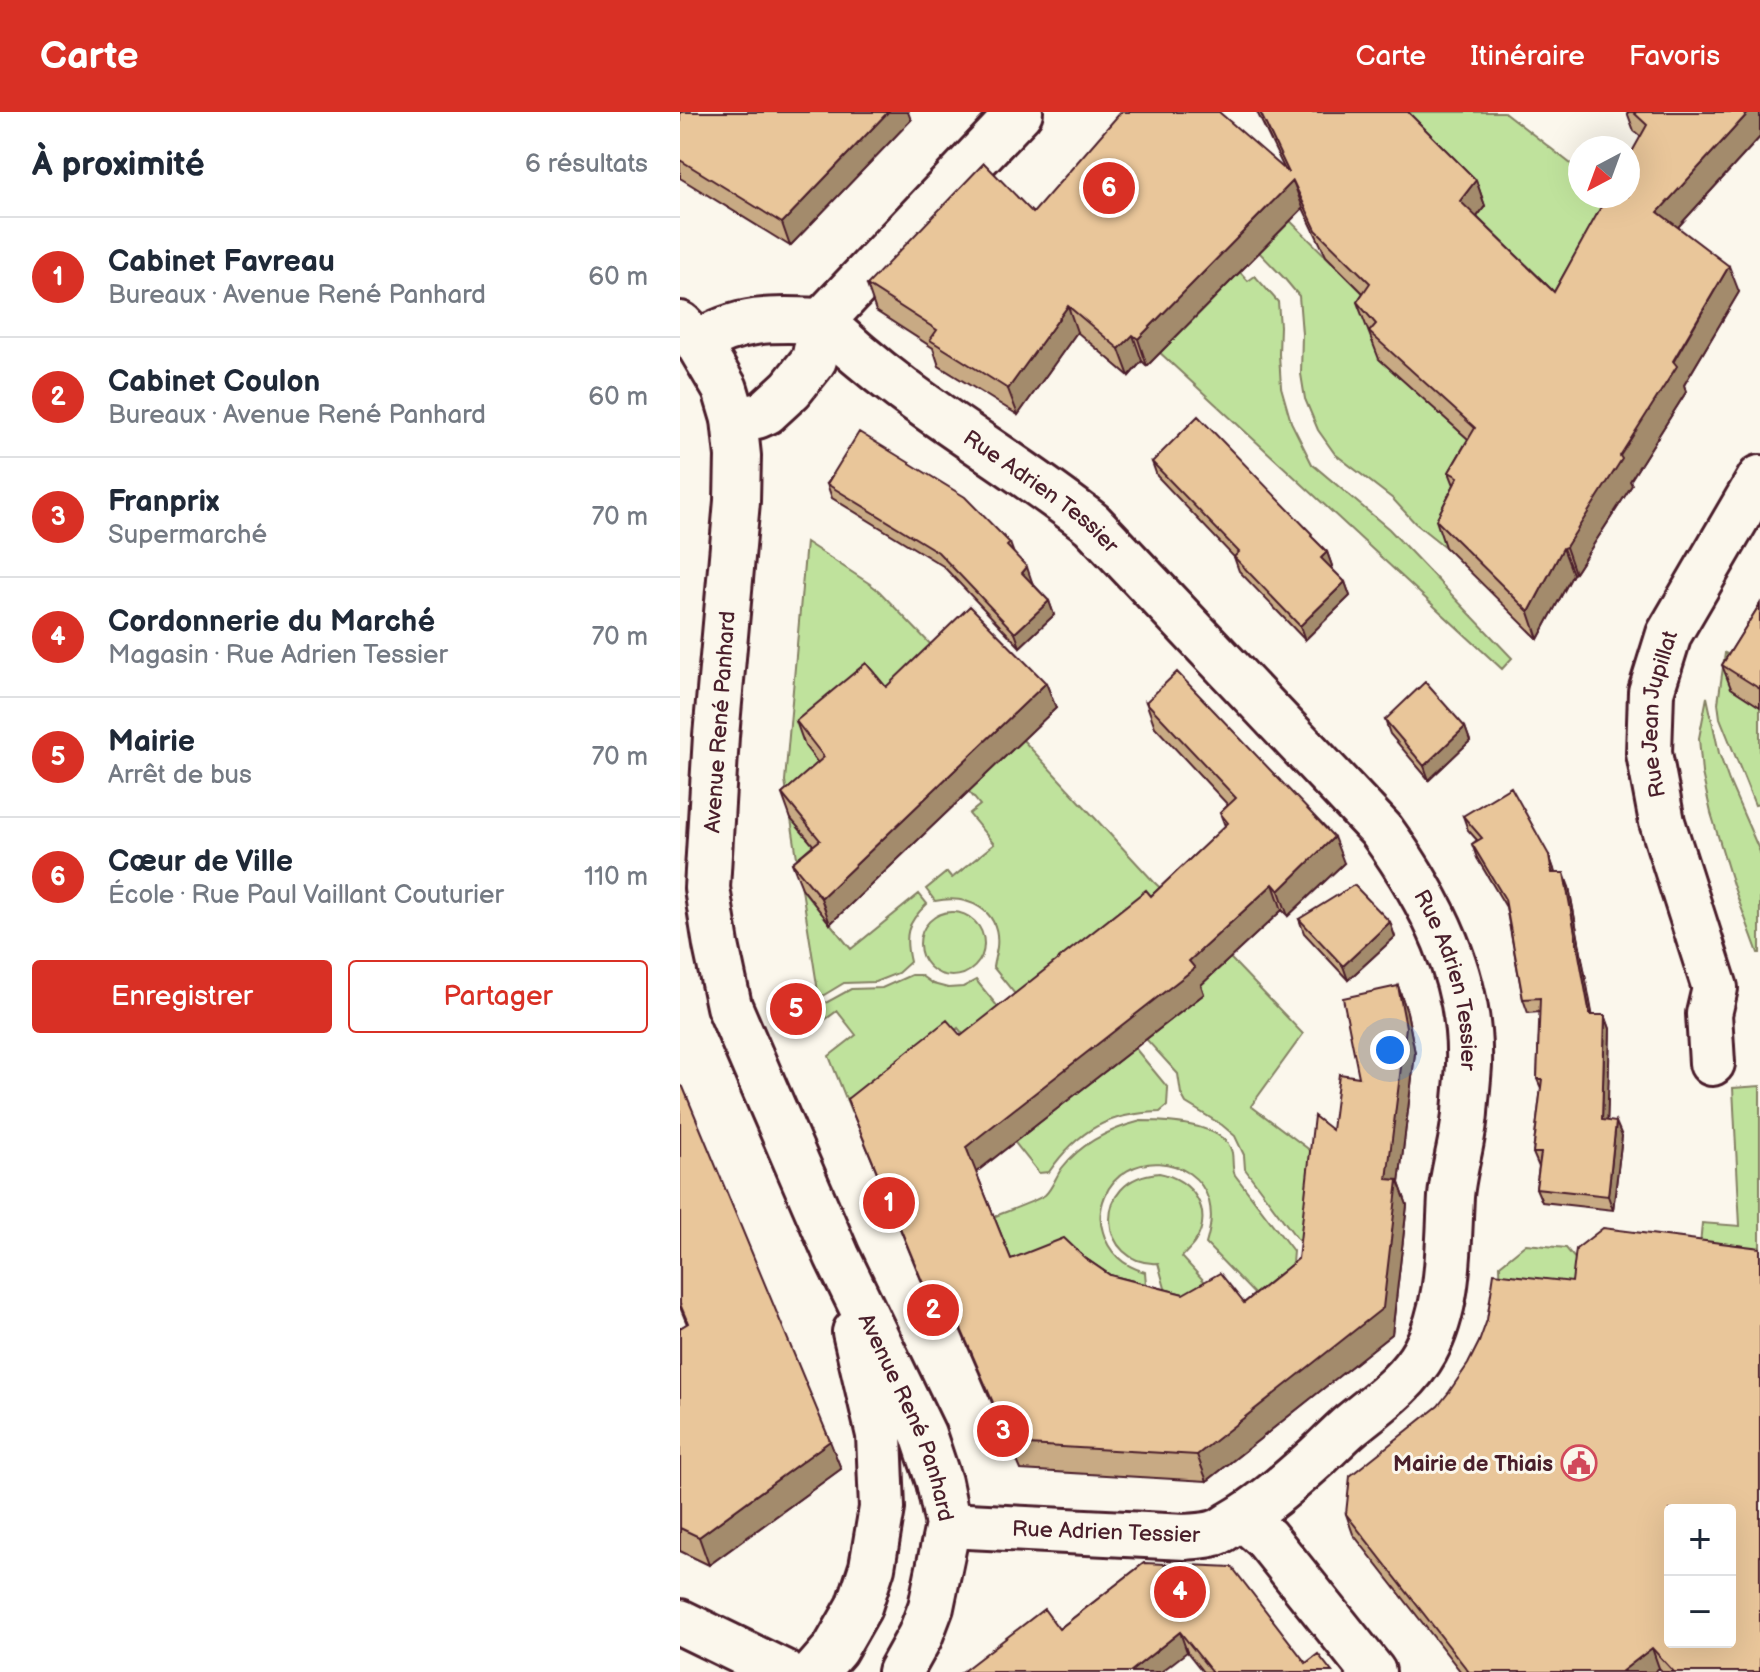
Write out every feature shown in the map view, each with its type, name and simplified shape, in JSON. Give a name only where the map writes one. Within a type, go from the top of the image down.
[{"type":"street","points":[[734,419],[766,412],[791,389],[814,360],[822,321],[1020,112]]},
{"type":"street","points":[[689,334],[715,333],[750,322],[788,319],[822,321]]},
{"type":"street","name":"Rue Adrien Tessier","points":[[822,321],[850,349],[940,417],[1051,491],[1092,524],[1381,830],[1403,860],[1441,928],[1463,1001],[1469,1063],[1462,1144],[1451,1194],[1447,1269],[1434,1328],[1425,1350],[1410,1373],[1281,1488],[1243,1518],[1216,1533],[1185,1537],[948,1525]]},
{"type":"street","name":"Avenue René Panhard","points":[[689,334],[725,389],[734,419],[738,456],[707,888],[719,963],[729,1006],[837,1256],[923,1434],[939,1482],[948,1525],[931,1607],[920,1636],[900,1672]]},
{"type":"street","name":"Rue Jean Jupillat","points":[[1712,1063],[1709,1014],[1715,988],[1662,822],[1649,753],[1651,692],[1669,634],[1760,478]]},
{"type":"street","name":"Avenue René Panhard","points":[[815,1672],[835,1649],[859,1607],[872,1567],[882,1508],[879,1435],[837,1256]]},
{"type":"street","points":[[1243,1518],[1266,1538],[1373,1672]]},
{"type":"street","points":[[680,1622],[783,1672]]},
{"type":"green space","points":[[1391,112],[1504,112],[1568,162],[1568,208],[1609,208],[1559,348],[1469,227],[1485,206]]},
{"type":"green space","points":[[1255,186],[1380,310],[1386,350],[1379,359],[1485,454],[1445,547],[1415,523],[1393,499],[1335,454],[1318,430],[1305,399],[1301,374],[1299,296],[1226,218]]},
{"type":"green space","points":[[1240,272],[1248,281],[1255,276],[1278,302],[1281,387],[1291,422],[1312,464],[1389,529],[1512,658],[1502,669],[1157,350]]},
{"type":"green space","points":[[806,542],[879,591],[1154,882],[1303,1034],[1251,1106],[1319,1157],[1310,1256],[1245,1169],[1244,1155],[1235,1136],[1186,1103],[1181,1094],[1178,1074],[1146,1039],[1204,994],[979,1054],[958,1028],[851,1111],[829,1056],[856,1035],[837,1011],[822,1022],[820,1006],[851,989],[882,988],[911,975],[920,975],[933,984],[948,988],[963,987],[976,980],[998,1007],[1015,994],[993,967],[997,934],[988,914],[970,902],[935,901],[926,889],[947,872],[952,878],[994,844],[969,814],[980,805],[919,730],[833,783],[829,865],[802,889],[851,949],[919,894],[927,904],[908,930],[910,962],[898,973],[875,982],[844,983],[819,998],[785,781]]},
{"type":"green space","points":[[1725,653],[1760,707],[1760,804],[1755,805],[1720,718],[1718,703]]},
{"type":"green space","points":[[1707,697],[1719,753],[1760,852],[1760,953],[1733,885],[1702,773],[1699,738]]},
{"type":"green space","points":[[952,912],[970,918],[978,926],[984,944],[978,962],[970,970],[952,976],[934,970],[926,962],[920,944],[926,926],[934,918]]},
{"type":"green space","points":[[1135,1048],[1168,1088],[1167,1106],[1160,1112],[1125,1116],[1096,1127],[1071,1145],[1049,1172],[1039,1173],[1001,1125]]},
{"type":"green space","points":[[1760,1086],[1760,1266],[1699,1258],[1702,1223],[1740,1226],[1733,1088]]},
{"type":"green space","points":[[1141,1121],[1200,1127],[1228,1144],[1235,1175],[1293,1251],[1291,1276],[1260,1300],[1206,1244],[1211,1212],[1201,1185],[1175,1166],[1159,1163],[1127,1171],[1114,1181],[1105,1196],[1101,1214],[1103,1232],[1113,1253],[1124,1263],[1145,1272],[1148,1307],[1021,1285],[993,1217],[1045,1195],[1062,1168],[1088,1144],[1118,1128]]},
{"type":"green space","points":[[1159,1173],[1181,1182],[1197,1198],[1201,1208],[1201,1230],[1182,1257],[1217,1295],[1173,1317],[1158,1263],[1138,1260],[1123,1251],[1114,1238],[1110,1221],[1112,1205],[1121,1190],[1136,1178]]},
{"type":"green space","points":[[1526,1244],[1566,1248],[1583,1268],[1582,1302],[1501,1292],[1500,1265]]},
{"type":"building","points":[[680,112],[888,112],[782,223],[680,160]]},
{"type":"building","points":[[1121,112],[1219,112],[1289,173],[1260,112],[1408,112],[1476,180],[1460,201],[1554,292],[1600,208],[1640,208],[1640,138],[1647,125],[1633,112],[1749,112],[1658,212],[1729,266],[1673,361],[1677,366],[1620,456],[1622,459],[1563,548],[1529,612],[1436,520],[1458,477],[1449,472],[1475,428],[1369,332],[1376,324],[1357,302],[1370,283],[1316,230],[1293,181],[1138,339],[1133,335],[1119,349],[1068,306],[1008,389],[930,340],[937,330],[867,285],[984,163],[1033,213]]},
{"type":"building","points":[[1198,416],[1312,534],[1327,552],[1321,558],[1345,582],[1300,626],[1234,557],[1239,552],[1152,462]]},
{"type":"building","points":[[859,432],[965,497],[1010,543],[1007,546],[1027,567],[1022,573],[1049,601],[1015,633],[938,552],[827,484]]},
{"type":"building","points":[[1760,604],[1760,689],[1722,665]]},
{"type":"building","points":[[970,606],[1046,683],[821,898],[792,863],[820,840],[782,794],[824,757],[796,721],[866,663],[886,687]]},
{"type":"building","points":[[1177,672],[1334,837],[1279,891],[1273,884],[1189,961],[1195,968],[966,1147],[1011,1259],[1064,1238],[1085,1258],[1110,1275],[1183,1294],[1220,1273],[1244,1303],[1298,1259],[1314,1116],[1332,1130],[1339,1074],[1359,1077],[1343,998],[1398,986],[1406,1027],[1387,1179],[1398,1180],[1383,1308],[1197,1455],[1011,1444],[945,1292],[929,1298],[847,1099],[947,1020],[961,1036],[1146,890],[1151,896],[1228,823],[1220,813],[1236,798],[1146,702]]},
{"type":"building","points":[[1425,682],[1465,727],[1424,766],[1385,720]]},
{"type":"building","points":[[1511,787],[1549,855],[1552,873],[1564,873],[1590,1015],[1605,1015],[1602,1120],[1616,1122],[1608,1196],[1536,1188],[1541,1153],[1533,1153],[1542,1079],[1537,1079],[1540,998],[1523,999],[1505,899],[1472,844],[1482,838],[1463,816]]},
{"type":"building","points":[[1354,885],[1390,922],[1343,966],[1299,919]]},
{"type":"building","points":[[680,1085],[830,1441],[699,1537],[680,1528],[680,1328],[688,1323],[680,1304]]},
{"type":"building","name":"Mairie de Thiais","points":[[1603,1228],[1760,1248],[1760,1672],[1674,1672],[1652,1648],[1621,1672],[1469,1672],[1346,1514],[1350,1476],[1438,1406],[1468,1364],[1487,1320],[1494,1273],[1572,1282],[1576,1249]]},
{"type":"building","points":[[1144,1563],[1232,1567],[1306,1663],[1318,1654],[1332,1672],[1212,1672],[1180,1632],[1130,1672],[962,1672],[1044,1609],[1059,1629]]},
{"type":"place","name":"Cœur de Ville","points":[[1109,188]]},
{"type":"place","name":"Mairie","points":[[796,1009]]},
{"type":"place","name":"Cabinet Favreau","points":[[889,1203]]},
{"type":"place","name":"Cabinet Coulon","points":[[933,1310]]},
{"type":"place","name":"Franprix","points":[[1003,1431]]},
{"type":"place","name":"Mairie de Thiais","points":[[1579,1463]]},
{"type":"place","name":"Cordonnerie du Marché","points":[[1180,1592]]}]
